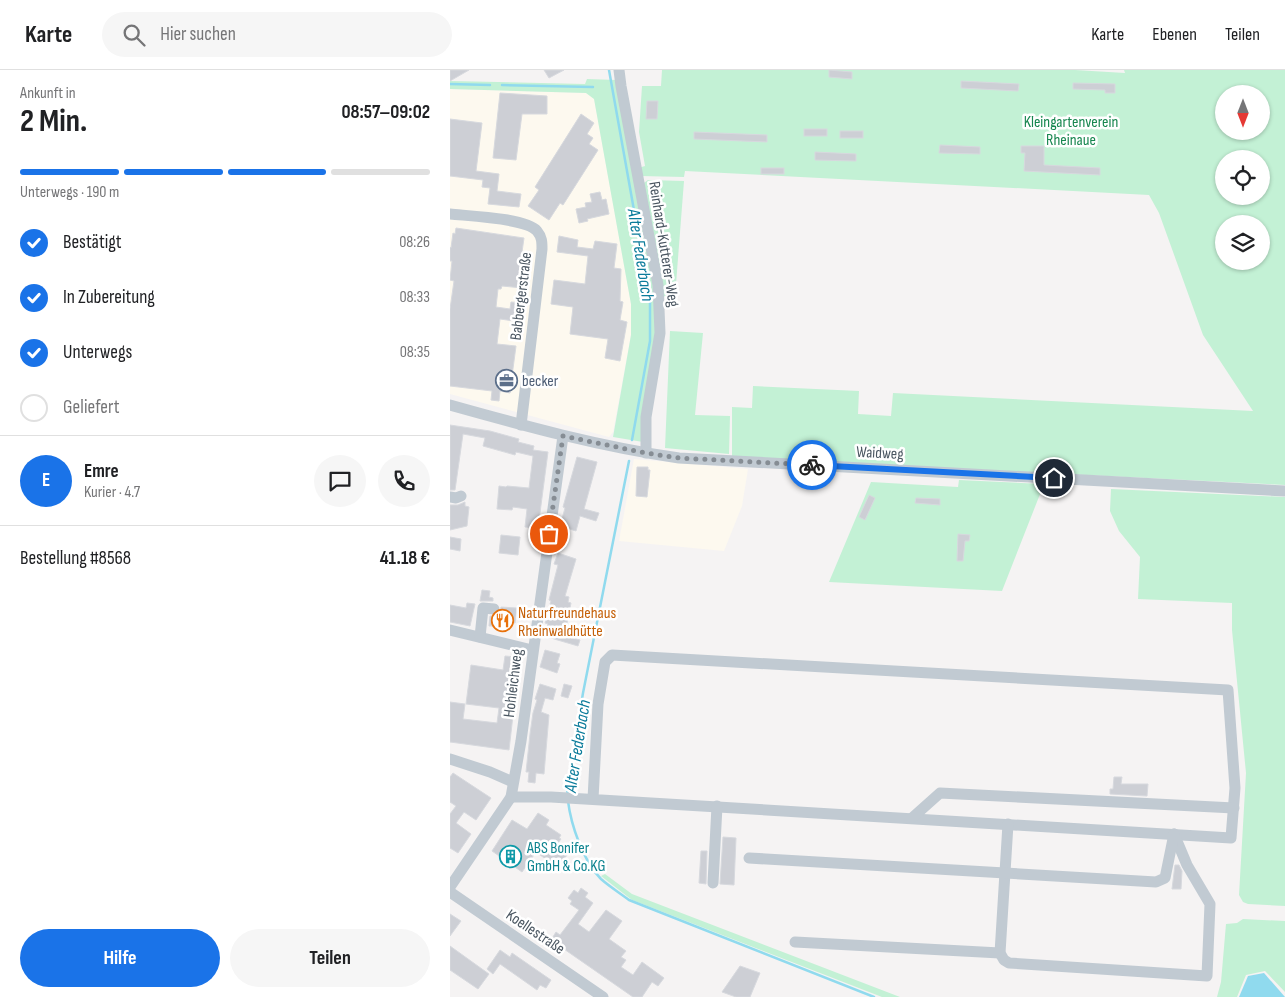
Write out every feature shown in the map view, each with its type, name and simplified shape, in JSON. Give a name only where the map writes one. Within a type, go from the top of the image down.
[{"type":"street","name":"Reinhard-Kutterer-Weg","points":[[620,70],[621,86],[658,284],[660,333],[646,416],[646,453]]},
{"type":"street","name":"Babbergerstraße","points":[[450,214],[519,222],[536,230],[541,238],[542,249],[521,425]]},
{"type":"street","name":"Waidweg","points":[[450,405],[563,436],[679,458],[1285,491]]},
{"type":"street","name":"Hohleichweg","points":[[450,887],[511,796],[521,741],[532,650],[563,436]]},
{"type":"street","points":[[480,637],[483,608],[494,609]]},
{"type":"street","points":[[450,630],[532,650]]},
{"type":"street","points":[[511,796],[717,806],[1232,838],[1235,788],[1228,690],[612,655],[605,662],[587,799]]},
{"type":"street","points":[[450,760],[490,772],[513,782]]},
{"type":"street","points":[[912,818],[940,793],[1234,808]]},
{"type":"street","points":[[713,883],[717,806]]},
{"type":"street","points":[[1008,824],[1000,953],[1004,960],[1009,963],[1207,976],[1210,904],[1188,865],[1174,834]]},
{"type":"street","points":[[749,858],[1156,882],[1165,878],[1174,834]]},
{"type":"street","name":"Koellestraße","points":[[450,892],[603,997]]},
{"type":"street","points":[[795,942],[1000,953]]},
{"type":"shaded area","points":[[450,89],[586,93],[594,98],[631,304],[631,335],[613,432],[609,437],[450,394]]},
{"type":"shaded area","points":[[634,459],[748,469],[742,506],[724,551],[619,541]]},
{"type":"green space","name":"Kleingartenverein Rheinaue","points":[[662,70],[1075,70],[1125,73],[1124,70],[1285,70],[1285,485],[732,457],[732,407],[752,408],[753,386],[859,391],[858,414],[891,416],[893,393],[1253,411],[1203,335],[1159,213],[1149,195],[685,171],[684,177],[640,176],[638,168],[645,166],[639,132],[642,86],[661,86]]},
{"type":"green space","points":[[587,79],[617,80],[654,284],[657,316],[643,442],[613,437],[631,335],[631,304],[594,99],[586,93],[450,89],[450,81],[585,84]]},
{"type":"green space","points":[[648,180],[684,181],[675,297],[661,296],[641,185]]},
{"type":"green space","points":[[670,331],[703,333],[695,415],[730,416],[729,454],[665,448]]},
{"type":"green space","points":[[959,480],[1044,484],[1002,591],[829,582],[871,482],[958,487]]},
{"type":"green space","points":[[1111,489],[1285,497],[1285,906],[1248,904],[1243,902],[1239,895],[1246,773],[1232,630],[1232,603],[1138,599],[1140,557],[1119,531],[1110,511]]},
{"type":"green space","points":[[605,874],[632,894],[900,997],[882,997],[632,900],[601,876]]},
{"type":"green space","points":[[1243,919],[1285,921],[1285,992],[1265,971],[1246,975],[1237,997],[1217,997],[1221,982],[1226,924],[1237,923]]},
{"type":"water","points":[[1264,973],[1285,997],[1239,997],[1248,976]]},
{"type":"building","points":[[450,70],[469,70],[450,81]]},
{"type":"building","points":[[544,70],[564,70],[549,78]]},
{"type":"building","points":[[829,70],[852,72],[852,79],[829,77]]},
{"type":"building","points":[[961,81],[1019,84],[1018,91],[961,88]]},
{"type":"building","points":[[1073,83],[1115,84],[1115,93],[1105,93],[1105,90],[1073,89]]},
{"type":"building","points":[[500,93],[547,96],[547,114],[522,114],[516,160],[493,158]]},
{"type":"building","points":[[647,101],[658,101],[657,119],[646,119]]},
{"type":"building","points":[[581,114],[594,123],[587,134],[593,138],[589,144],[598,150],[563,205],[560,203],[549,220],[528,206],[539,190],[535,187]]},
{"type":"building","points":[[450,119],[482,123],[476,171],[499,174],[497,191],[521,194],[519,207],[488,204],[490,188],[482,187],[483,180],[450,176]]},
{"type":"building","points":[[804,129],[827,129],[827,136],[804,136]]},
{"type":"building","points":[[840,131],[863,131],[863,138],[840,138]]},
{"type":"building","points":[[694,132],[767,135],[767,142],[694,139]]},
{"type":"building","points":[[940,145],[980,147],[980,154],[939,153]]},
{"type":"building","points":[[1021,146],[1044,146],[1044,165],[1100,168],[1100,175],[1024,171],[1025,153],[1021,153]]},
{"type":"building","points":[[815,152],[856,154],[856,161],[815,160]]},
{"type":"building","points":[[761,168],[784,168],[784,174],[761,174]]},
{"type":"building","points":[[600,192],[602,200],[606,199],[609,214],[587,219],[588,221],[579,223],[576,209],[586,207],[585,203],[592,202],[590,194]]},
{"type":"building","points":[[456,228],[524,238],[522,252],[526,253],[522,288],[502,286],[501,289],[498,289],[496,307],[510,309],[511,302],[523,303],[521,322],[500,319],[497,344],[516,346],[512,376],[514,377],[510,393],[500,391],[499,401],[491,400],[492,391],[450,386],[450,309],[454,281],[450,280],[452,261],[450,261],[450,247]]},
{"type":"building","points":[[559,236],[578,240],[577,247],[593,249],[595,241],[617,244],[614,268],[621,269],[620,301],[623,302],[620,320],[627,322],[620,361],[605,358],[608,339],[570,334],[573,307],[551,304],[554,280],[585,284],[588,256],[557,252]]},
{"type":"building","points":[[450,425],[490,431],[519,439],[518,442],[534,446],[533,450],[548,452],[538,528],[525,527],[527,509],[513,507],[512,510],[497,509],[499,486],[529,488],[533,456],[516,452],[515,455],[483,446],[485,438],[463,434],[455,490],[450,490]]},
{"type":"building","points":[[577,457],[597,462],[584,509],[599,513],[596,521],[580,516],[576,531],[560,526],[565,508],[563,507]]},
{"type":"building","points":[[637,467],[648,467],[648,470],[650,470],[647,497],[636,496]]},
{"type":"building","points":[[869,495],[875,498],[865,520],[859,517]]},
{"type":"building","points":[[916,498],[940,499],[940,505],[915,503]]},
{"type":"building","points":[[465,502],[465,506],[469,507],[467,526],[450,530],[450,505],[458,505]]},
{"type":"building","points":[[958,534],[970,535],[969,541],[965,541],[963,561],[957,561]]},
{"type":"building","points":[[501,535],[520,537],[518,555],[499,553]]},
{"type":"building","points":[[450,537],[461,539],[460,551],[450,549]]},
{"type":"building","points":[[558,553],[576,559],[565,596],[569,597],[568,602],[571,603],[566,628],[571,629],[569,637],[580,640],[578,646],[544,636],[548,624],[545,623],[551,605],[549,600],[558,565],[554,564]]},
{"type":"building","points":[[482,590],[490,591],[489,597],[493,598],[493,601],[480,601]]},
{"type":"building","points":[[467,603],[475,604],[470,626],[450,622],[450,605],[466,608]]},
{"type":"building","points":[[501,607],[517,608],[515,623],[508,622],[507,625],[496,624],[496,626],[489,626],[490,616],[498,616]]},
{"type":"building","points":[[545,650],[560,654],[557,663],[560,664],[557,673],[540,667]]},
{"type":"building","points":[[505,656],[517,657],[515,671],[518,672],[509,750],[450,742],[450,702],[465,704],[463,719],[497,723],[499,708],[466,704],[471,665],[503,670]]},
{"type":"building","points":[[540,684],[556,689],[553,700],[545,698],[541,712],[549,715],[544,774],[536,773],[535,783],[528,782],[529,772],[526,772],[533,713],[537,700],[535,699]]},
{"type":"building","points":[[564,684],[572,686],[568,698],[561,696]]},
{"type":"building","points":[[453,773],[491,798],[476,820],[464,812],[456,823],[471,834],[458,853],[450,848],[450,814],[456,806],[450,802],[450,777]]},
{"type":"building","points":[[1114,777],[1122,777],[1121,784],[1148,784],[1147,796],[1110,794],[1110,789],[1113,789]]},
{"type":"building","points":[[538,813],[549,820],[546,825],[561,835],[559,838],[561,839],[555,847],[567,855],[558,868],[536,852],[522,872],[492,851],[512,820],[527,829]]},
{"type":"building","points":[[723,837],[736,838],[734,885],[720,884]]},
{"type":"building","points":[[701,851],[707,851],[706,884],[699,883]]},
{"type":"building","points":[[1175,865],[1179,865],[1182,871],[1181,889],[1172,889]]},
{"type":"building","points":[[581,888],[588,893],[585,897],[593,903],[578,924],[589,932],[606,910],[622,921],[609,939],[626,951],[621,957],[626,960],[621,967],[633,975],[642,962],[664,978],[658,986],[652,982],[642,997],[633,997],[551,940],[556,932],[560,935],[579,910],[570,904],[572,901],[568,898],[574,890],[578,893]]},
{"type":"building","points":[[450,914],[461,921],[450,936]]},
{"type":"building","points":[[450,946],[489,974],[478,989],[450,970]]},
{"type":"building","points":[[500,950],[510,957],[512,953],[551,980],[546,988],[540,985],[537,990],[500,964],[493,974],[487,969]]},
{"type":"building","points":[[740,966],[760,973],[750,997],[736,997],[722,992]]},
{"type":"waterway","name":"Alter Federbach","points":[[609,70],[650,300],[650,341],[632,440]]},
{"type":"waterway","points":[[450,84],[490,85]]},
{"type":"waterway","points":[[502,85],[593,87]]},
{"type":"waterway","name":"Alter Federbach","points":[[568,796],[567,789],[583,693],[629,461]]},
{"type":"waterway","name":"Alter Federbach","points":[[568,801],[575,831],[589,863],[601,879],[629,900],[874,997]]},
{"type":"way so far","points":[[549,534],[563,436],[679,458],[812,465]]},
{"type":"place","name":"becker","points":[[506,380]]},
{"type":"place","name":"Naturfreundehaus Rheinwaldhütte","points":[[502,621]]},
{"type":"place","name":"ABS Bonifer GmbH & Co.KG","points":[[511,856]]},
{"type":"route","points":[[812,465],[1054,478]]}]
